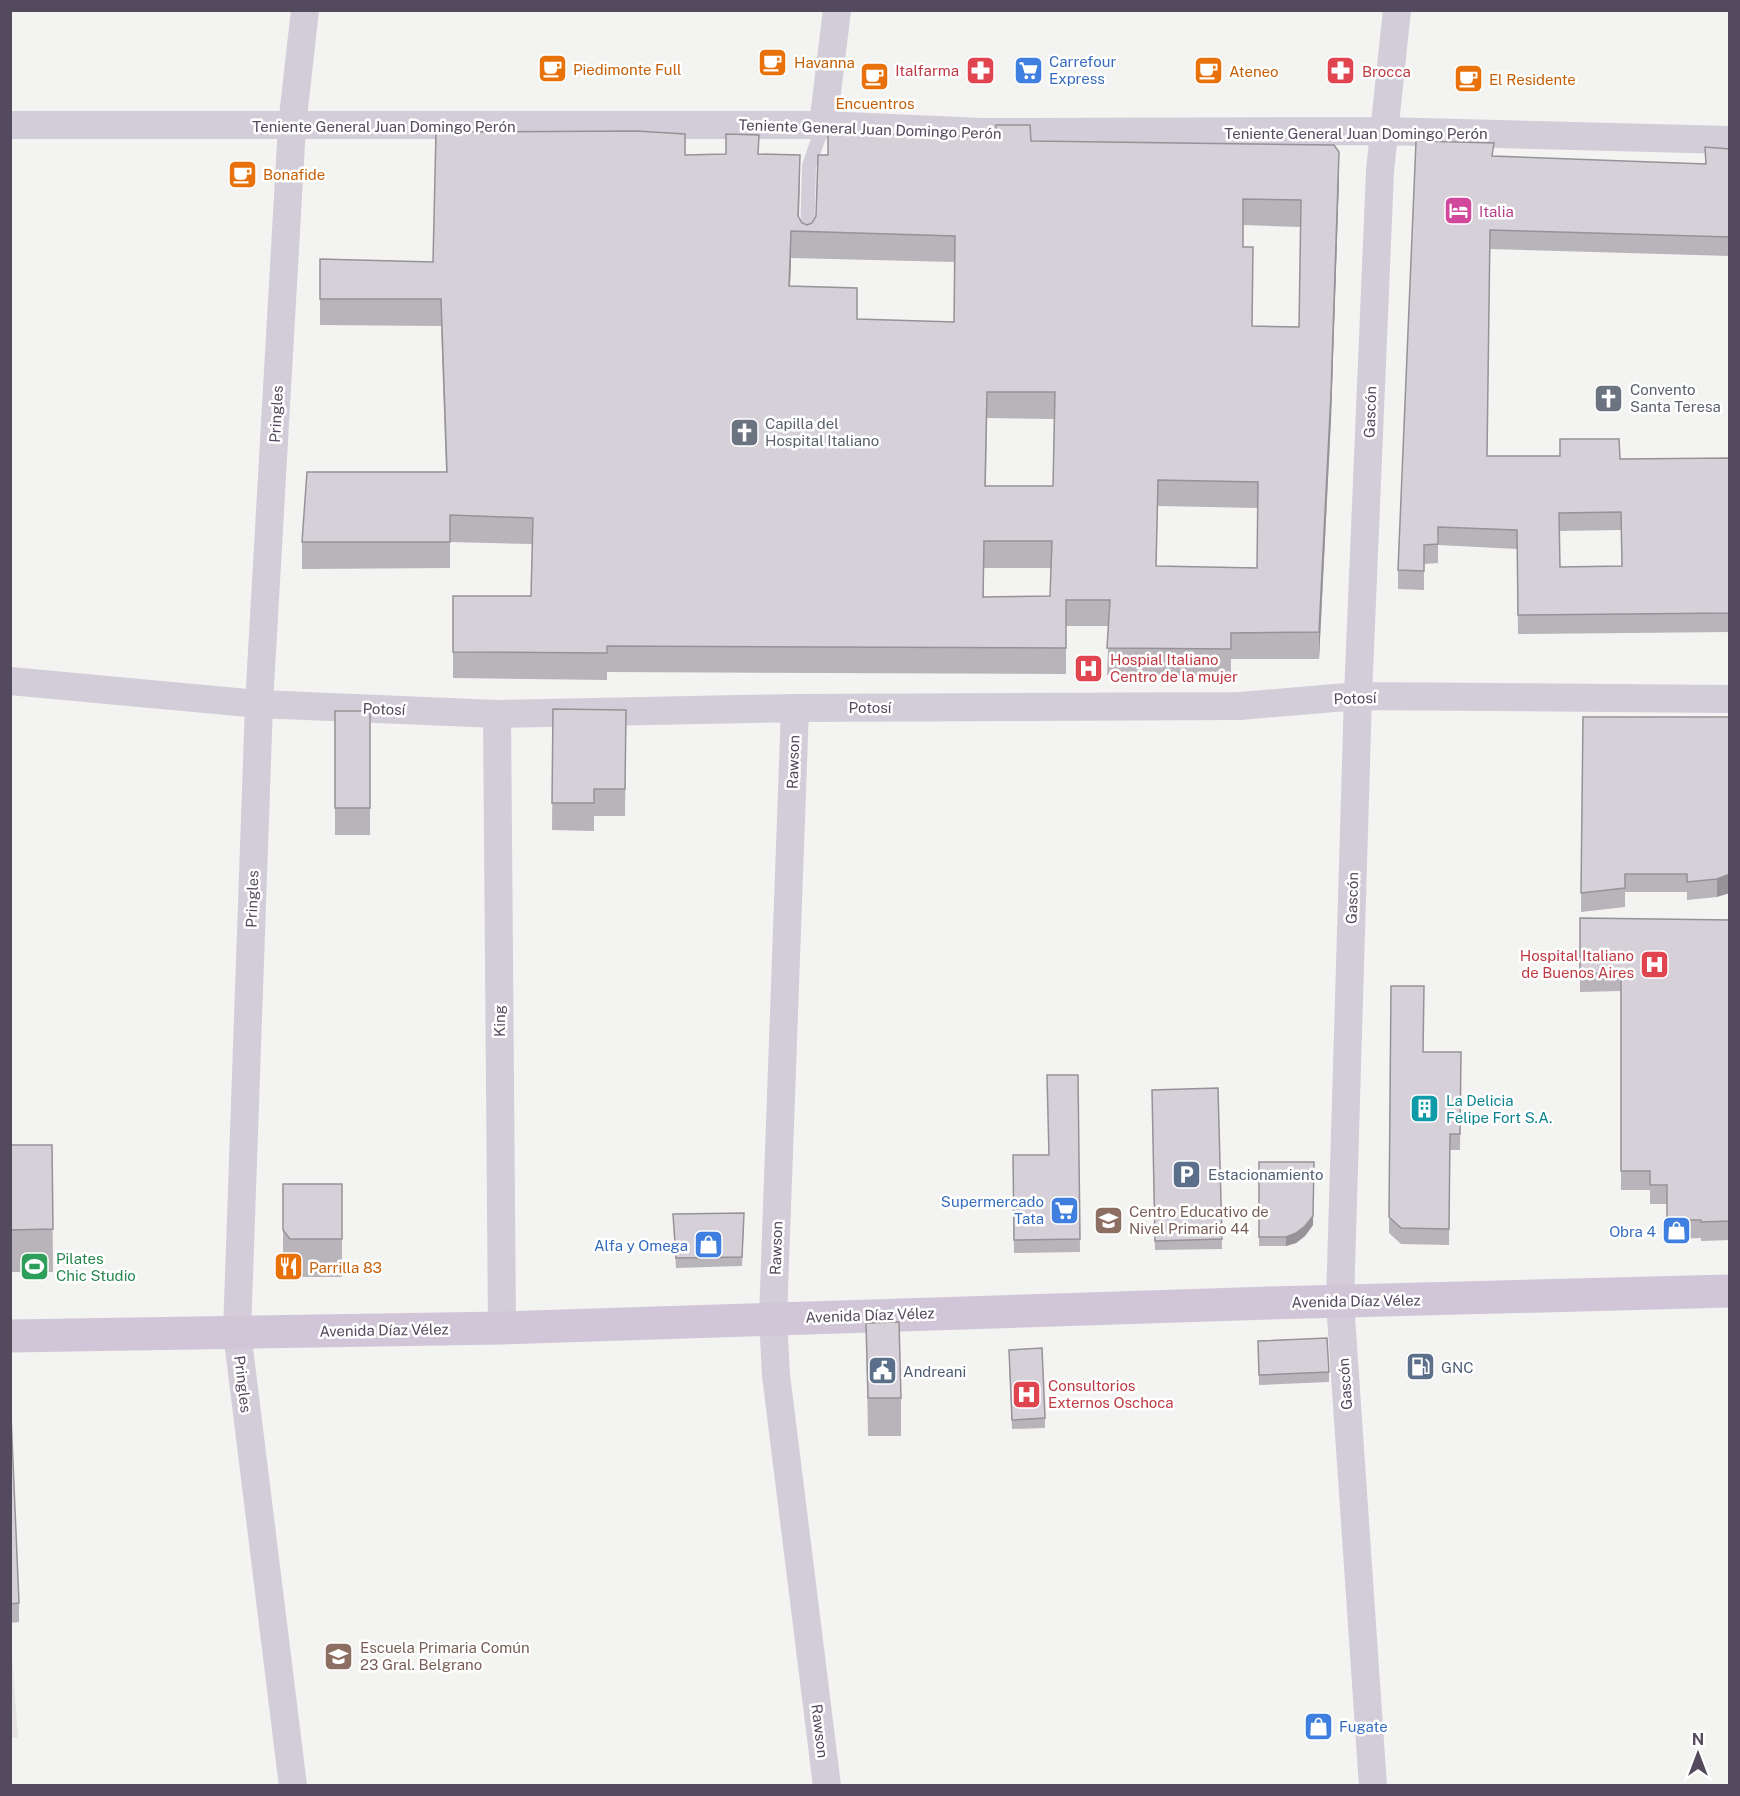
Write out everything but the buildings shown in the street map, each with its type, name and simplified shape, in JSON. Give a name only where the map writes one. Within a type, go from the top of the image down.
[{"type":"main road","name":"Avenida Díaz Vélez","points":[[10,1336],[502,1328],[773,1318],[1730,1291]]},
{"type":"street","name":"Pringles","points":[[293,1785],[237,1332],[259,704],[292,126],[305,10]]},
{"type":"street","points":[[831,131],[837,10]]},
{"type":"street","name":"Gascón","points":[[1373,1785],[1340,1302],[1358,696],[1383,131],[1397,10]]},
{"type":"street","name":"Teniente General Juan Domingo Perón","points":[[10,124],[831,131],[975,139],[1383,131],[1730,140]]},
{"type":"street","name":"Potosí","points":[[10,681],[259,704],[497,714],[795,708],[1240,706],[1358,696],[1730,699]]},
{"type":"street","name":"Rawson","points":[[795,708],[773,1318],[776,1375],[827,1785]]},
{"type":"street","name":"King","points":[[497,714],[502,1328]]},
{"type":"lane","points":[[807,242],[809,166],[831,131]]},
{"type":"shaded area","points":[[10,1656],[12,1656],[18,1737],[11,1738]]},
{"type":"place","name":"Havanna","points":[[773,62]]},
{"type":"place","name":"Piedimonte Full","points":[[552,69]]},
{"type":"place","name":"Italfarma","points":[[980,70]]},
{"type":"place","name":"Carrefour Express","points":[[1028,70]]},
{"type":"place","name":"Ateneo","points":[[1208,71]]},
{"type":"place","name":"Brocca","points":[[1341,71]]},
{"type":"place","name":"Encuentros","points":[[875,76]]},
{"type":"place","name":"El Residente","points":[[1468,79]]},
{"type":"place","name":"Bonafide","points":[[242,174]]},
{"type":"place","name":"Italia","points":[[1458,211]]},
{"type":"place","name":"Convento Santa Teresa","points":[[1609,398]]},
{"type":"place","name":"Capilla del Hospital Italiano","points":[[744,432]]},
{"type":"place","name":"Hospial Italiano Centro de la mujer","points":[[1089,668]]},
{"type":"place","name":"Hospital Italiano de Buenos Aires","points":[[1655,964]]},
{"type":"place","name":"La Delicia Felipe Fort S.A.","points":[[1425,1109]]},
{"type":"place","name":"Estacionamiento","points":[[1187,1174]]},
{"type":"place","name":"Supermercado Tata","points":[[1065,1210]]},
{"type":"place","name":"Centro Educativo de Nivel Primario 44","points":[[1108,1220]]},
{"type":"place","name":"Obra 4","points":[[1677,1231]]},
{"type":"place","name":"Alfa y Omega","points":[[709,1245]]},
{"type":"place","name":"Pilates Chic Studio","points":[[35,1267]]},
{"type":"place","name":"Parrilla 83","points":[[288,1267]]},
{"type":"place","name":"GNC","points":[[1420,1367]]},
{"type":"place","name":"Andreani","points":[[882,1371]]},
{"type":"place","name":"Consultorios Externos Oschoca","points":[[1027,1394]]},
{"type":"place","name":"Escuela Primaria Común 23 Gral. Belgrano","points":[[339,1656]]},
{"type":"place","name":"Fugate","points":[[1318,1726]]}]
